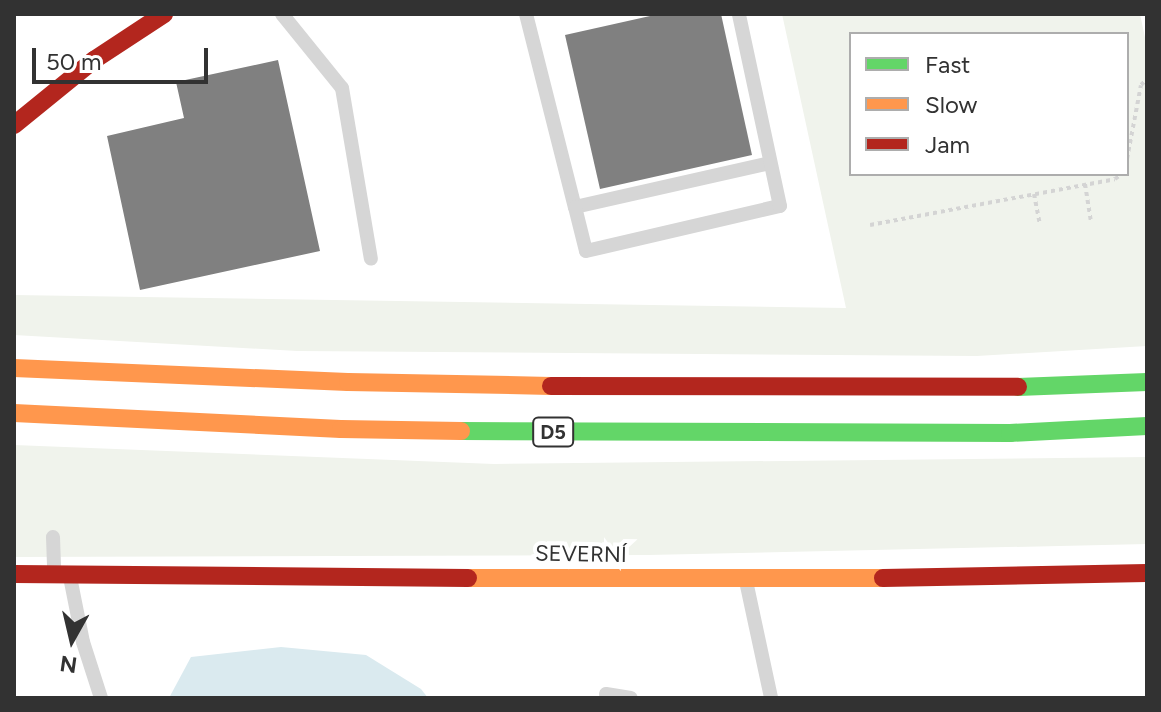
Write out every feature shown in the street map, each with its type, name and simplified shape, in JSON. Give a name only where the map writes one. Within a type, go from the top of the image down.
[{"type":"main road","points":[[14,125],[94,60],[164,14]]},
{"type":"main road","name":"D5","points":[[14,368],[348,382],[675,388],[1012,387],[1147,382]]},
{"type":"main road","name":"D5","points":[[14,413],[341,429],[673,434],[1010,433],[1147,426]]},
{"type":"main road","name":"SEVERNÍ","points":[[14,574],[62,572],[746,581],[1147,573]]},
{"type":"lane","points":[[282,14],[342,88],[371,259]]},
{"type":"lane","points":[[526,14],[586,251],[780,206],[739,14]]},
{"type":"lane","points":[[575,207],[770,163]]},
{"type":"lane","points":[[53,537],[101,698]]},
{"type":"lane","points":[[746,581],[771,698]]},
{"type":"lane","points":[[606,694],[631,698]]},
{"type":"path","points":[[1129,148],[1141,85],[1147,79]]},
{"type":"path","points":[[870,225],[1115,176]]},
{"type":"path","points":[[1085,184],[1091,223]]},
{"type":"path","points":[[1034,194],[1040,224]]},
{"type":"shaded area","points":[[782,14],[1140,14],[1147,47],[1147,346],[977,356],[297,351],[14,335],[14,295],[846,308]]},
{"type":"shaded area","points":[[14,445],[494,464],[1147,457],[1147,544],[648,555],[14,557]]},
{"type":"shaded area","points":[[281,647],[366,655],[421,689],[428,698],[169,698],[191,657]]},
{"type":"building","points":[[659,14],[721,14],[752,155],[600,189],[565,35]]},
{"type":"building","points":[[278,60],[320,251],[140,290],[107,136],[184,118],[176,82]]},
{"type":"traffic: fast","points":[[1018,387],[1147,382]]},
{"type":"traffic: fast","points":[[461,431],[1010,433],[1147,426]]},
{"type":"traffic: slow","points":[[14,368],[348,382],[551,386]]},
{"type":"traffic: slow","points":[[14,413],[341,429],[461,431]]},
{"type":"traffic: slow","points":[[468,578],[883,578]]},
{"type":"traffic: jam","points":[[14,125],[94,60],[164,14]]},
{"type":"traffic: jam","points":[[551,386],[1018,387]]},
{"type":"traffic: jam","points":[[883,578],[1147,573]]},
{"type":"traffic: jam","points":[[14,574],[468,578]]}]
